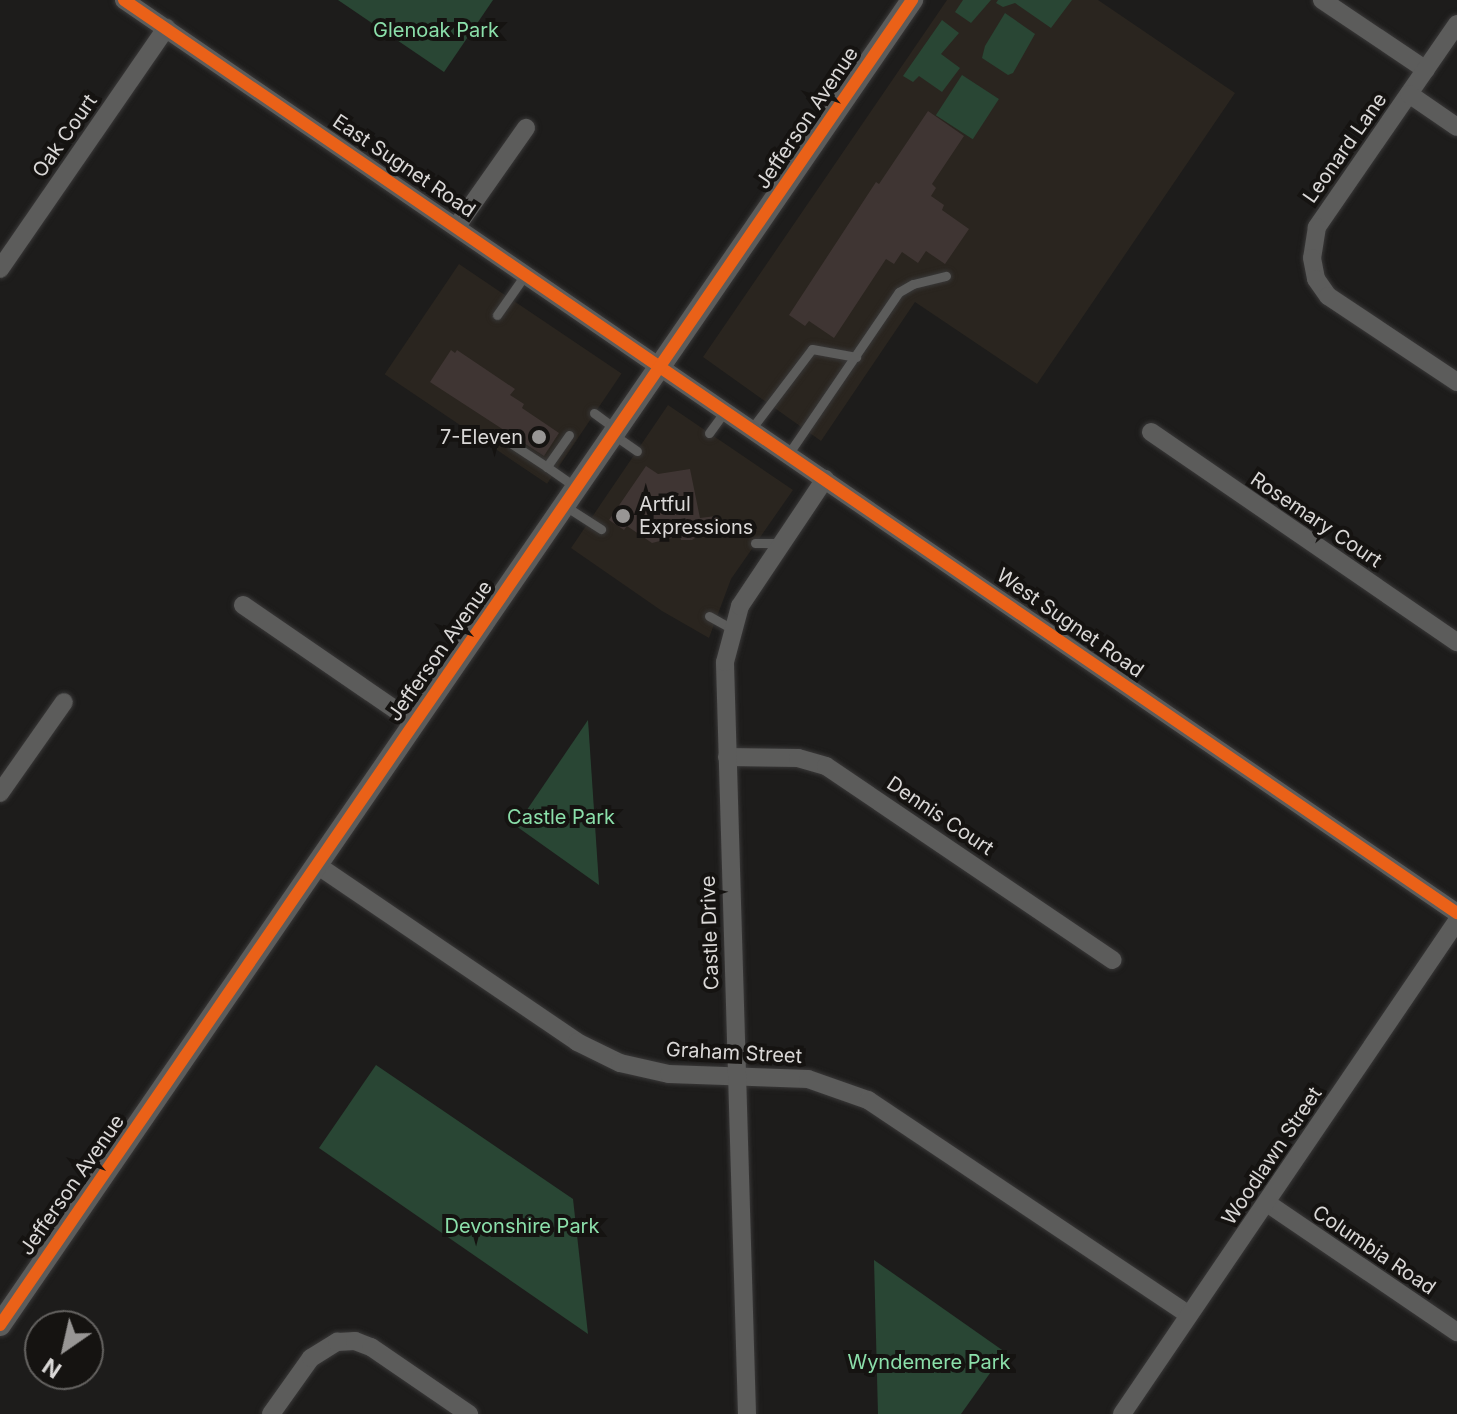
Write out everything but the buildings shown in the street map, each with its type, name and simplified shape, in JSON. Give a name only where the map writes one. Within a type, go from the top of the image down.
[{"type":"street","name":"East Sugnet Road","points":[[124,0],[661,366]]},
{"type":"street","name":"Jefferson Avenue","points":[[0,1325],[912,0]]},
{"type":"street","points":[[1322,0],[1426,70]]},
{"type":"street","name":"Leonard Lane","points":[[1457,24],[1317,227],[1312,258],[1316,279],[1328,296],[1457,382]]},
{"type":"street","name":"Oak Court","points":[[0,269],[166,28]]},
{"type":"street","points":[[1409,94],[1457,127]]},
{"type":"street","points":[[457,226],[526,128]]},
{"type":"street","name":"West Sugnet Road","points":[[661,366],[1457,913]]},
{"type":"street","name":"Rosemary Court","points":[[1151,432],[1457,642]]},
{"type":"street","name":"Castle Drive","points":[[747,1414],[725,662],[732,629],[753,583],[825,479]]},
{"type":"street","points":[[243,605],[415,723]]},
{"type":"street","points":[[0,793],[64,702]]},
{"type":"street","name":"Dennis Court","points":[[727,757],[798,758],[826,766],[1112,960]]},
{"type":"street","name":"Graham Street","points":[[317,865],[577,1042],[620,1063],[669,1074],[808,1079],[868,1100],[1188,1314]]},
{"type":"street","name":"Woodlawn Street","points":[[1122,1414],[1457,921]]},
{"type":"street","name":"Columbia Road","points":[[1267,1203],[1457,1332]]},
{"type":"street","points":[[271,1414],[311,1358],[337,1342],[355,1341],[371,1347],[469,1414]]},
{"type":"lane","points":[[497,315],[526,274]]},
{"type":"lane","points":[[789,453],[899,292],[913,284],[946,276]]},
{"type":"lane","points":[[752,428],[812,349],[856,357]]},
{"type":"lane","points":[[709,433],[726,410]]},
{"type":"lane","points":[[594,413],[637,451]]},
{"type":"lane","points":[[547,467],[569,435]]},
{"type":"lane","points":[[512,444],[547,467],[601,529]]},
{"type":"lane","points":[[755,543],[781,543]]},
{"type":"lane","points":[[709,616],[732,629]]},
{"type":"shaded area","points":[[947,0],[1098,0],[1235,93],[1037,384],[915,302],[821,441],[703,357]]},
{"type":"shaded area","points":[[459,264],[621,374],[547,484],[385,374]]},
{"type":"shaded area","points":[[668,405],[793,490],[731,579],[709,638],[662,611],[571,548]]},
{"type":"green space","name":"Glenoak Park","points":[[338,0],[493,0],[444,72]]},
{"type":"green space","points":[[963,0],[991,0],[971,23],[955,12]]},
{"type":"green space","points":[[998,0],[1072,0],[1051,28],[1015,3],[1003,7],[996,3]]},
{"type":"green space","points":[[1005,13],[1035,34],[1013,73],[1008,75],[982,58],[985,46]]},
{"type":"green space","points":[[942,20],[959,33],[941,54],[960,68],[942,92],[919,76],[913,82],[903,76]]},
{"type":"green space","points":[[962,75],[999,99],[973,139],[936,115]]},
{"type":"green space","name":"Castle Park","points":[[588,720],[599,885],[516,826]]},
{"type":"green space","name":"Devonshire Park","points":[[376,1065],[573,1199],[588,1334],[319,1148]]},
{"type":"green space","name":"Wyndemere Park","points":[[874,1260],[1005,1352],[961,1414],[878,1414]]},
{"type":"cycle path","points":[[124,0],[1457,913]]},
{"type":"cycle path","points":[[0,1325],[912,0]]},
{"type":"place","name":"7-Eleven","points":[[539,437]]},
{"type":"place","name":"Artful Expressions","points":[[623,516]]}]
